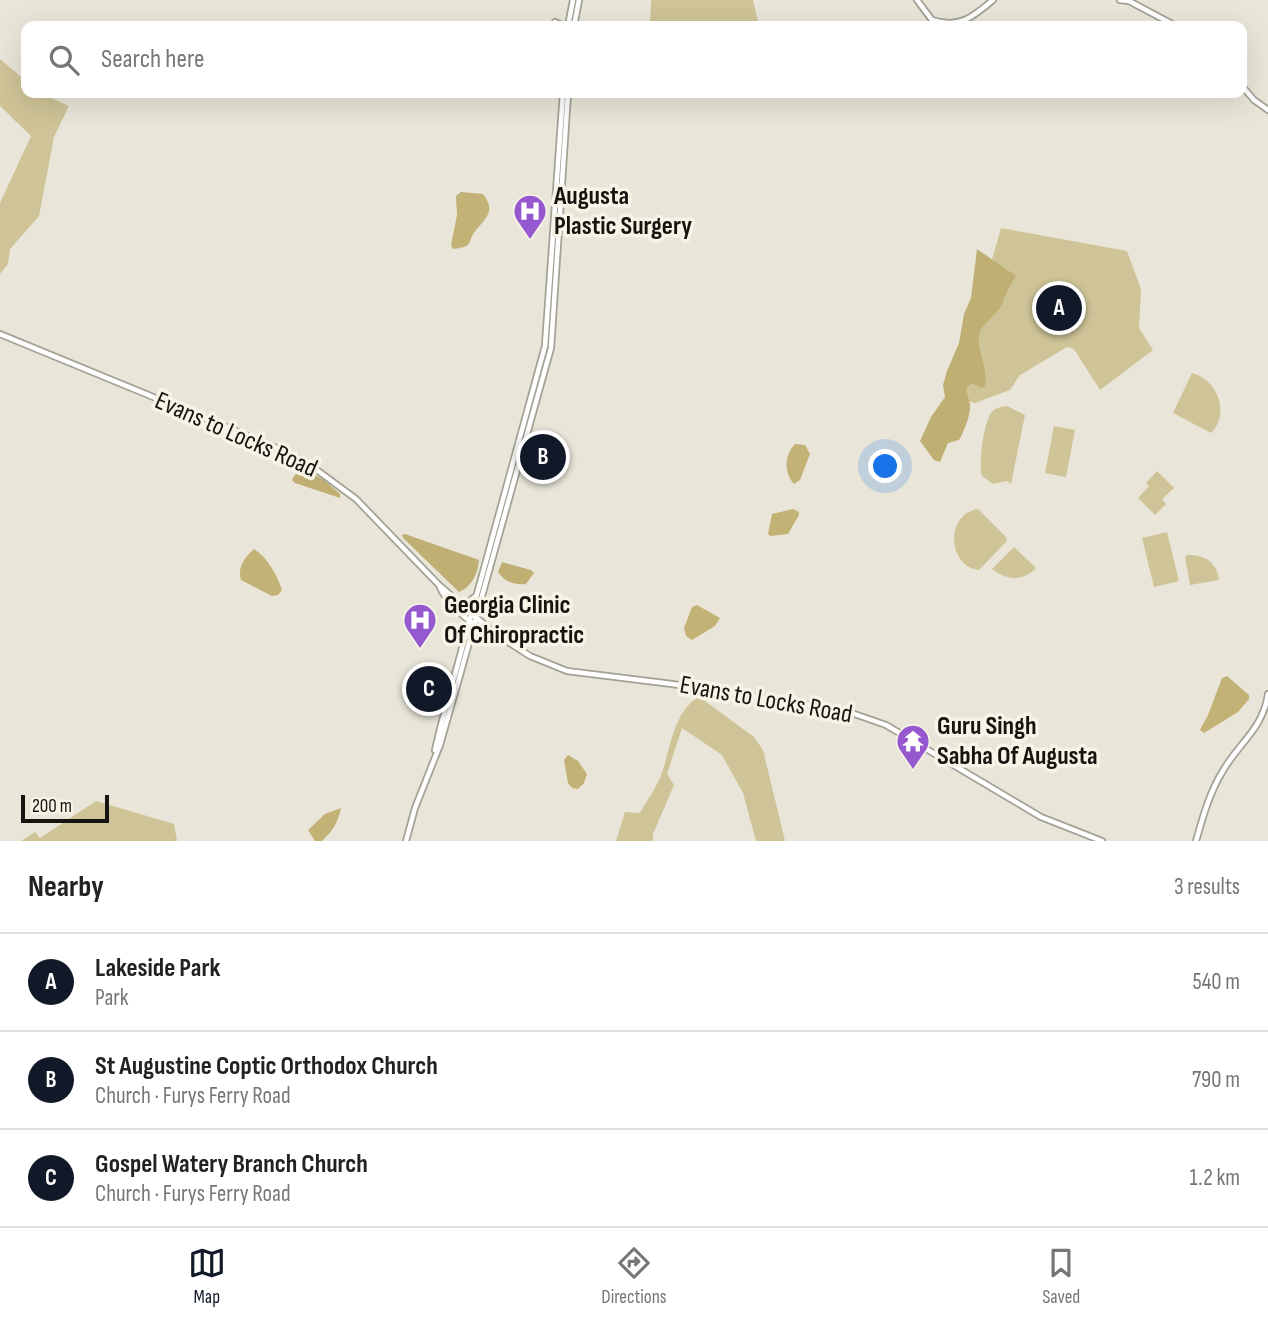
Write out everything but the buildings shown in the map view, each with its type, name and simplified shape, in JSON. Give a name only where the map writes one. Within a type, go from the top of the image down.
[{"type":"street","points":[[567,21],[573,0]]},
{"type":"street","points":[[575,21],[579,0]]},
{"type":"street","points":[[917,0],[932,20],[938,21]]},
{"type":"street","points":[[963,21],[974,17],[993,0]]},
{"type":"street","points":[[1121,0],[1129,1],[1167,21]]},
{"type":"street","points":[[1247,92],[1268,110]]},
{"type":"street","points":[[406,841],[410,821],[435,751],[545,346],[563,98]]},
{"type":"street","points":[[435,751],[440,745],[469,646],[551,348],[568,98]]},
{"type":"street","name":"Evans to Locks Road","points":[[0,334],[306,462],[364,506],[439,585],[494,633],[530,656],[567,671],[844,710],[886,724],[1041,817],[1102,841]]},
{"type":"street","name":"Evans to Locks Road","points":[[439,585],[443,594],[470,620],[485,632],[494,633]]},
{"type":"street","points":[[456,600],[467,603],[476,596]]},
{"type":"street","points":[[469,646],[476,636],[485,632]]},
{"type":"street","points":[[1196,841],[1210,793],[1231,757],[1261,721],[1266,711],[1268,694]]},
{"type":"shaded area","points":[[651,0],[753,0],[758,21],[650,21]]},
{"type":"shaded area","points":[[0,59],[21,77],[21,98],[51,98],[69,106],[54,137],[39,216],[10,249],[8,264],[0,274],[0,203],[31,136],[0,106]]},
{"type":"shaded area","points":[[461,192],[483,194],[489,204],[489,213],[468,245],[453,249],[451,245],[457,215],[456,196]]},
{"type":"shaded area","points":[[1001,228],[1127,251],[1141,289],[1139,328],[1153,350],[1100,390],[1074,349],[1067,347],[1020,375],[1010,390],[975,403],[953,397]]},
{"type":"shaded area","points":[[977,249],[1016,276],[998,311],[980,331],[985,386],[981,388],[972,383],[967,387],[970,409],[967,423],[959,440],[948,443],[940,462],[934,460],[920,441],[931,417],[945,397],[943,385],[959,343],[964,314],[971,298]]},
{"type":"shaded area","points":[[1192,373],[1208,382],[1218,398],[1220,416],[1211,433],[1173,413]]},
{"type":"shaded area","points":[[1007,406],[1025,415],[1011,484],[1007,481],[993,484],[982,476],[981,471],[984,434],[991,413]]},
{"type":"shaded area","points":[[1054,426],[1075,430],[1066,477],[1045,473]]},
{"type":"shaded area","points":[[795,444],[805,445],[810,454],[800,480],[794,484],[788,475],[787,464],[791,448]]},
{"type":"shaded area","points":[[304,469],[324,480],[340,494],[340,498],[295,483],[292,480],[298,470]]},
{"type":"shaded area","points":[[1157,471],[1174,488],[1162,499],[1166,504],[1155,515],[1138,498]]},
{"type":"shaded area","points":[[793,509],[799,512],[799,515],[788,534],[770,536],[768,534],[772,514]]},
{"type":"shaded area","points":[[978,509],[1007,541],[979,570],[968,566],[961,559],[954,540],[955,529],[960,520],[967,513]]},
{"type":"shaded area","points":[[1167,532],[1179,581],[1154,587],[1142,538]]},
{"type":"shaded area","points":[[402,535],[479,560],[471,583],[459,592],[403,538]]},
{"type":"shaded area","points":[[1014,547],[1036,568],[1025,576],[1014,578],[992,569]]},
{"type":"shaded area","points":[[254,549],[264,557],[275,573],[282,590],[278,595],[272,596],[241,580],[243,563]]},
{"type":"shaded area","points":[[1200,556],[1213,564],[1219,580],[1190,585],[1185,557]]},
{"type":"shaded area","points":[[502,562],[534,573],[526,584],[510,582],[498,572]]},
{"type":"shaded area","points":[[697,605],[720,618],[715,626],[692,640],[686,636],[684,628],[692,607]]},
{"type":"shaded area","points":[[1227,676],[1249,695],[1249,699],[1238,712],[1204,733],[1200,730],[1222,678]]},
{"type":"shaded area","points":[[697,698],[754,737],[763,750],[785,841],[756,841],[743,793],[722,755],[682,728],[667,774],[674,785],[653,834],[653,841],[616,841],[625,812],[640,813],[655,788],[678,722],[689,704]]},
{"type":"shaded area","points":[[568,755],[578,761],[587,774],[578,789],[572,788],[568,783],[564,760]]},
{"type":"shaded area","points":[[96,801],[174,824],[177,841],[21,841],[35,832],[40,838]]},
{"type":"shaded area","points":[[341,808],[337,822],[329,834],[322,841],[315,841],[308,830],[325,814]]},
{"type":"place","name":"Augusta Plastic Surgery","points":[[530,241]]},
{"type":"place","name":"Lakeside Park","points":[[1059,308]]},
{"type":"place","name":"St Augustine Coptic Orthodox Church","points":[[543,457]]},
{"type":"place","name":"Georgia Clinic Of Chiropractic","points":[[420,650]]},
{"type":"place","name":"Gospel Watery Branch Church","points":[[429,689]]},
{"type":"place","name":"Guru Singh Sabha Of Augusta","points":[[913,771]]}]
